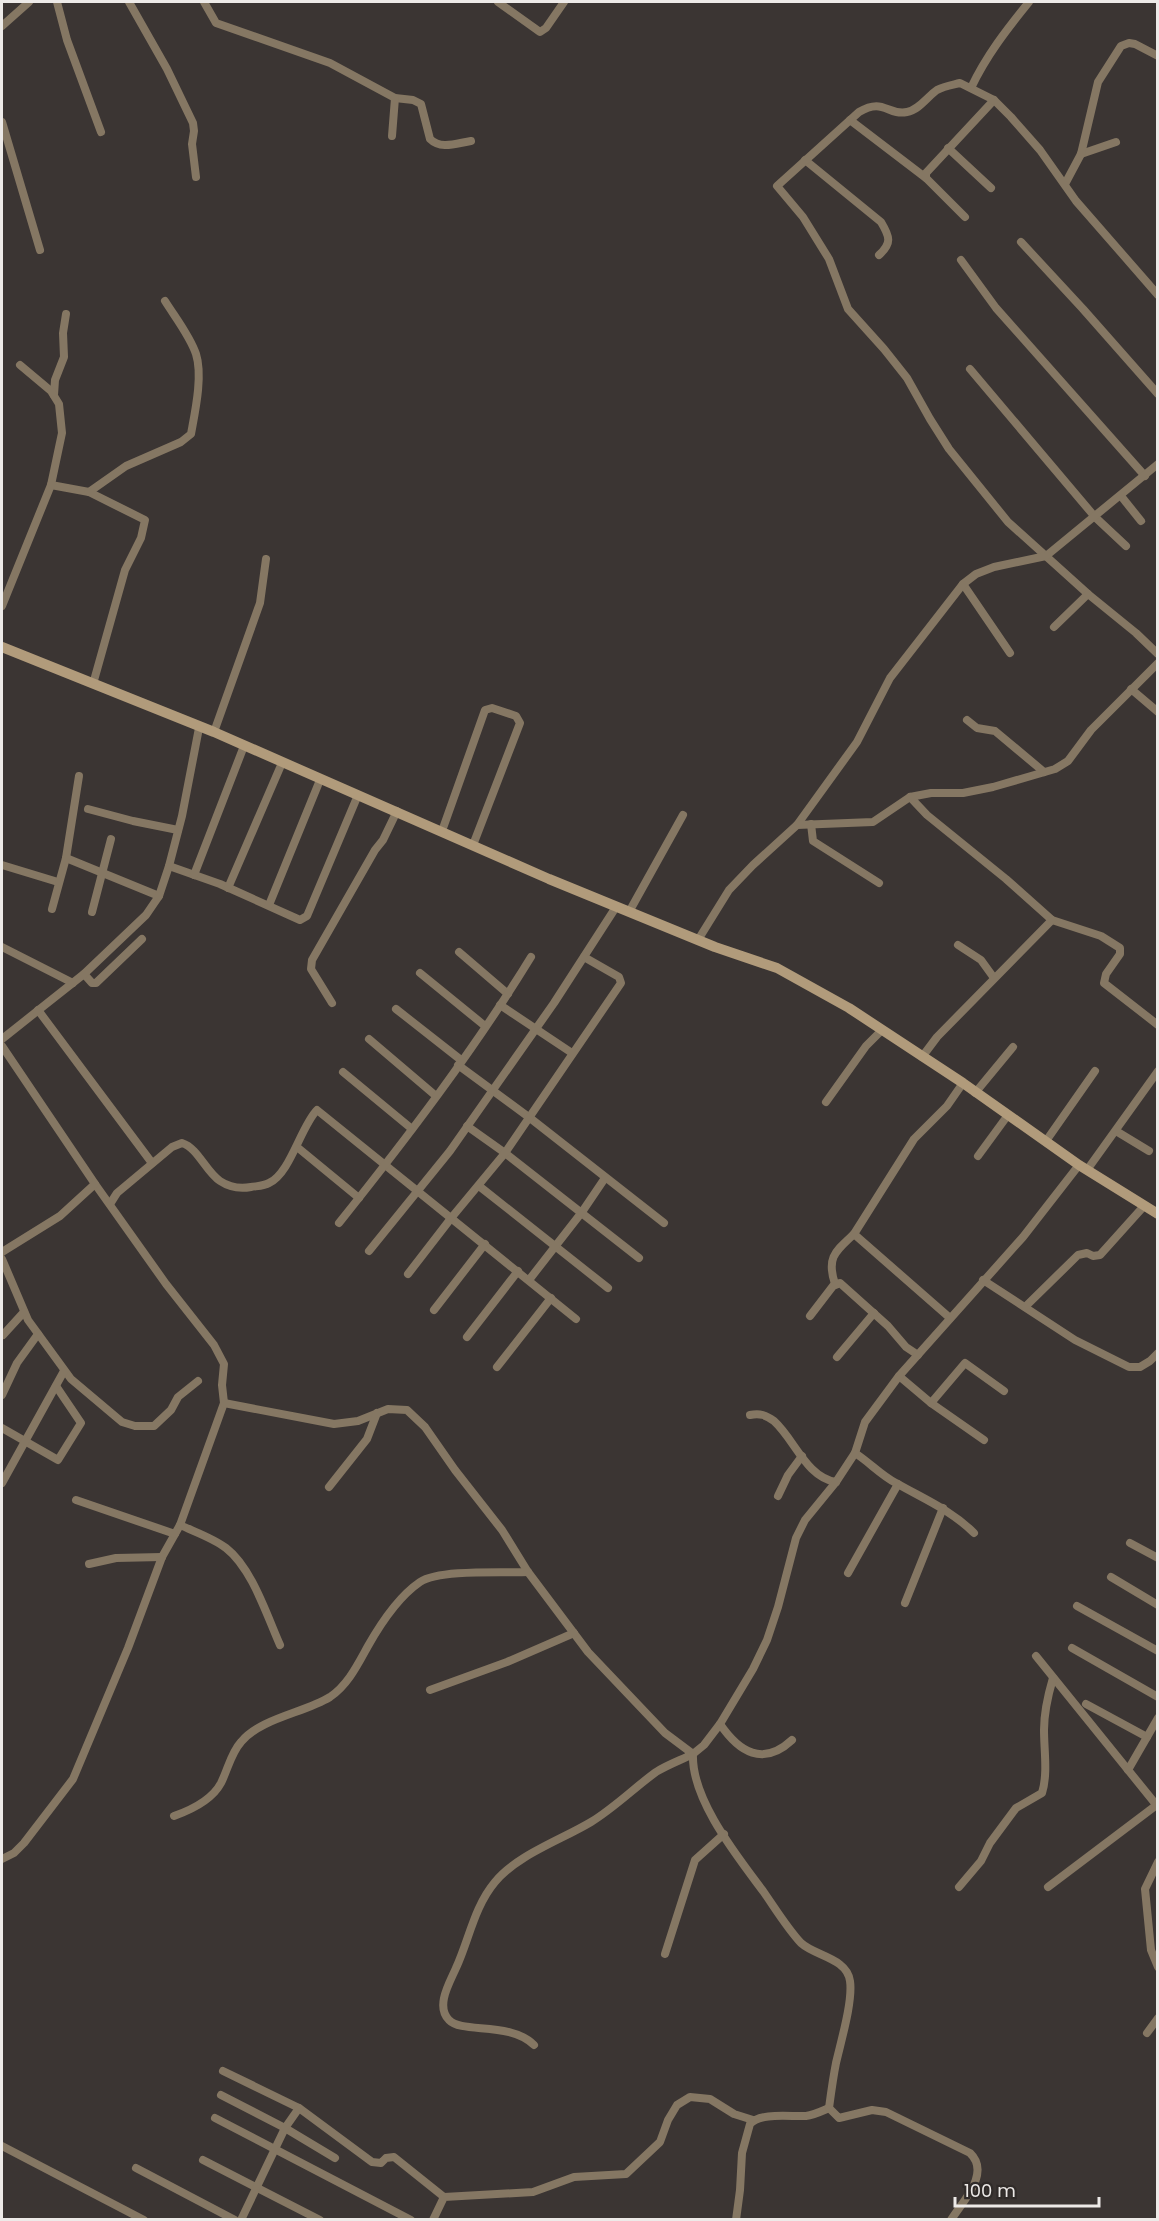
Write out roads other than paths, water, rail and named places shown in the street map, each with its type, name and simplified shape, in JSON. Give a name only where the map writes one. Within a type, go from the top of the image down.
[{"type":"street","points":[[2,26],[29,2]]},
{"type":"street","points":[[57,2],[67,40],[101,132]]},
{"type":"street","points":[[129,2],[167,69],[193,123],[192,144],[196,177]]},
{"type":"street","points":[[204,2],[216,23],[330,63],[394,98],[413,100],[421,104],[429,139],[433,142],[446,145],[471,141]]},
{"type":"street","points":[[498,2],[540,32],[546,28],[564,2]]},
{"type":"street","points":[[971,88],[980,68],[1029,2]]},
{"type":"street","points":[[1065,184],[1081,154],[1098,82],[1121,46],[1129,43],[1135,44],[1158,56]]},
{"type":"street","points":[[1158,295],[1155,285],[1076,201],[1033,142],[994,100],[960,83],[938,89],[912,111],[899,112],[882,106],[872,106],[859,112],[777,186],[803,217],[829,259],[836,273],[844,303],[907,378],[949,449],[1008,522],[1158,654]]},
{"type":"street","points":[[392,136],[394,98]]},
{"type":"street","points":[[926,178],[927,173],[948,148],[994,100]]},
{"type":"street","points":[[850,120],[926,178],[965,218]]},
{"type":"street","points":[[2,122],[40,250]]},
{"type":"street","points":[[1081,154],[1116,142]]},
{"type":"street","points":[[948,148],[991,188]]},
{"type":"street","points":[[805,160],[881,222],[886,230],[888,243],[879,255]]},
{"type":"street","points":[[1021,242],[1158,394]]},
{"type":"street","points":[[961,260],[996,308],[1145,476]]},
{"type":"street","points":[[89,492],[126,466],[181,442],[191,434],[198,394],[198,361],[194,349],[165,301]]},
{"type":"street","points":[[54,395],[55,380],[64,357],[63,333],[66,314]]},
{"type":"street","points":[[2,606],[51,485],[62,433],[59,404],[54,395],[21,365]]},
{"type":"street","points":[[970,369],[1095,517],[1126,546]]},
{"type":"street","points":[[698,940],[729,890],[797,825],[857,742],[890,678],[963,584],[976,574],[994,567],[1046,556],[1158,464]]},
{"type":"street","points":[[51,485],[89,492],[146,520],[141,538],[125,570],[93,684]]},
{"type":"street","points":[[1121,496],[1141,521]]},
{"type":"street","points":[[214,732],[260,603],[266,559]]},
{"type":"street","points":[[963,584],[1010,653]]},
{"type":"street","points":[[1054,627],[1088,594]]},
{"type":"street","points":[[2,647],[199,728],[214,732],[320,780],[629,912],[777,968],[825,994],[963,1083],[1083,1168],[1158,1214]]},
{"type":"street","points":[[797,825],[873,822],[910,797],[931,793],[963,793],[1055,769],[1068,761],[1091,730],[1158,663]]},
{"type":"street","points":[[1131,688],[1158,712]]},
{"type":"street","points":[[442,831],[485,710],[492,708],[516,716],[520,723],[473,845]]},
{"type":"street","points":[[967,720],[977,728],[995,731],[1044,772]]},
{"type":"street","points":[[2,1039],[84,974],[146,915],[159,896],[178,830],[199,728]]},
{"type":"street","points":[[194,875],[244,746]]},
{"type":"street","points":[[228,888],[282,763]]},
{"type":"street","points":[[52,909],[66,858],[79,776]]},
{"type":"street","points":[[269,905],[320,780]]},
{"type":"street","points":[[169,866],[228,888],[300,920],[306,918],[358,795]]},
{"type":"street","points":[[910,797],[927,815],[1052,920],[1101,936],[1120,948],[1120,954],[1106,974],[1104,983],[1158,1025]]},
{"type":"street","points":[[88,809],[178,830]]},
{"type":"street","points":[[332,1003],[311,969],[312,960],[383,840],[397,811]]},
{"type":"street","points":[[629,912],[683,814]]},
{"type":"street","points":[[811,824],[813,841],[879,883]]},
{"type":"street","points":[[92,912],[111,839]]},
{"type":"street","points":[[66,858],[159,896]]},
{"type":"street","points":[[2,865],[58,882]]},
{"type":"street","points":[[369,1251],[467,1126],[535,1030],[616,906]]},
{"type":"street","points":[[922,1057],[937,1036],[1052,920]]},
{"type":"street","points":[[84,974],[92,983],[96,983],[142,939]]},
{"type":"street","points":[[958,945],[981,960],[994,978]]},
{"type":"street","points":[[2,946],[73,983]]},
{"type":"street","points":[[459,952],[508,994]]},
{"type":"street","points":[[339,1223],[436,1096],[508,994],[531,957]]},
{"type":"street","points":[[408,1274],[505,1153],[621,983],[618,977],[584,957]]},
{"type":"street","points":[[420,973],[485,1026]]},
{"type":"street","points":[[500,1005],[572,1053]]},
{"type":"street","points":[[396,1009],[492,1091],[664,1223]]},
{"type":"street","points":[[38,1010],[152,1163]]},
{"type":"street","points":[[826,1102],[866,1046],[881,1031]]},
{"type":"street","points":[[369,1039],[436,1096]]},
{"type":"street","points":[[2,1046],[95,1184],[222,1358],[224,1364],[222,1385],[224,1402],[180,1525],[162,1557],[120,1670],[73,1779],[24,1843],[14,1853],[2,1859]]},
{"type":"street","points":[[975,1093],[1013,1047]]},
{"type":"street","points":[[1046,1141],[1095,1071]]},
{"type":"street","points":[[534,2045],[525,2037],[490,2028],[455,2023],[447,2016],[443,2005],[447,1988],[466,1947],[480,1903],[496,1880],[525,1857],[593,1820],[658,1771],[693,1754],[704,1745],[720,1724],[753,1669],[767,1640],[783,1591],[796,1538],[805,1520],[836,1482],[855,1453],[865,1422],[899,1376],[1116,1131],[1158,1071]]},
{"type":"street","points":[[342,1072],[412,1129]]},
{"type":"street","points":[[835,1284],[831,1272],[832,1260],[838,1250],[854,1234],[914,1139],[947,1106],[963,1083]]},
{"type":"street","points":[[110,1204],[117,1193],[179,1143],[185,1143],[212,1176],[228,1186],[245,1188],[270,1183],[278,1177],[317,1110],[576,1318]]},
{"type":"street","points":[[978,1156],[1008,1115]]},
{"type":"street","points":[[467,1126],[639,1258]]},
{"type":"street","points":[[1116,1131],[1149,1151]]},
{"type":"street","points":[[297,1147],[359,1198]]},
{"type":"street","points":[[529,1280],[557,1246],[605,1178]]},
{"type":"street","points":[[2,1252],[60,1216],[95,1184]]},
{"type":"street","points":[[479,1186],[608,1288]]},
{"type":"street","points":[[1025,1307],[1078,1255],[1086,1252],[1094,1256],[1100,1255],[1144,1206]]},
{"type":"street","points":[[854,1234],[950,1318]]},
{"type":"street","points":[[434,1310],[485,1244]]},
{"type":"street","points":[[2,1259],[24,1312],[64,1371],[70,1379],[122,1422],[135,1426],[154,1426],[171,1410],[178,1397],[198,1381]]},
{"type":"street","points":[[467,1337],[518,1271]]},
{"type":"street","points":[[983,1280],[1075,1340],[1129,1367],[1140,1367],[1158,1353]]},
{"type":"street","points":[[835,1284],[840,1284],[874,1313],[906,1347],[918,1355]]},
{"type":"street","points":[[810,1316],[835,1284]]},
{"type":"street","points":[[497,1367],[551,1298]]},
{"type":"street","points":[[3,1335],[24,1312]]},
{"type":"street","points":[[837,1357],[874,1313]]},
{"type":"street","points":[[2,1395],[17,1363],[38,1334]]},
{"type":"street","points":[[931,1403],[965,1363],[1004,1391]]},
{"type":"street","points":[[2,1483],[64,1371]]},
{"type":"street","points":[[899,1376],[931,1403],[984,1440]]},
{"type":"street","points":[[2,1428],[58,1460],[81,1423],[56,1386]]},
{"type":"street","points":[[224,1402],[334,1424],[358,1421],[388,1409],[407,1410],[425,1427],[502,1530],[528,1572],[613,1680],[665,1733],[693,1754]]},
{"type":"street","points":[[329,1487],[367,1439],[377,1413]]},
{"type":"street","points":[[750,1416],[766,1415],[774,1421],[816,1473],[827,1480],[836,1482]]},
{"type":"street","points":[[855,1453],[898,1484],[960,1519],[974,1533]]},
{"type":"street","points":[[778,1496],[788,1475],[802,1456]]},
{"type":"street","points":[[848,1574],[898,1484]]},
{"type":"street","points":[[76,1500],[175,1534]]},
{"type":"street","points":[[905,1603],[943,1508]]},
{"type":"street","points":[[180,1525],[226,1548],[238,1559],[280,1645]]},
{"type":"street","points":[[1130,1543],[1158,1558]]},
{"type":"street","points":[[89,1564],[116,1558],[162,1557]]},
{"type":"street","points":[[174,1816],[203,1803],[220,1785],[241,1741],[255,1730],[331,1696],[353,1673],[395,1605],[421,1581],[451,1574],[528,1572]]},
{"type":"street","points":[[1111,1578],[1158,1605]]},
{"type":"street","points":[[1077,1606],[1158,1651]]},
{"type":"street","points":[[430,1690],[507,1662],[574,1633]]},
{"type":"street","points":[[1072,1648],[1158,1697]]},
{"type":"street","points":[[1036,1656],[1157,1806],[1048,1887]]},
{"type":"street","points":[[959,1887],[981,1861],[990,1843],[1016,1808],[1042,1793],[1044,1726],[1048,1693],[1053,1678]]},
{"type":"street","points":[[1086,1704],[1147,1737]]},
{"type":"street","points":[[1128,1770],[1158,1718]]},
{"type":"street","points":[[720,1724],[731,1740],[749,1752],[769,1753],[782,1749],[792,1740]]},
{"type":"street","points":[[693,1754],[693,1764],[699,1785],[709,1809],[780,1916],[803,1944],[822,1953],[840,1966],[850,1980],[845,2024],[829,2108]]},
{"type":"street","points":[[665,1954],[695,1860],[724,1834]]},
{"type":"street","points":[[1158,1862],[1145,1889],[1151,1950],[1158,1966]]},
{"type":"street","points":[[1147,2033],[1158,2018]]},
{"type":"street","points":[[223,2071],[300,2108],[317,2123],[372,2162],[381,2163],[390,2157],[397,2159],[444,2197],[533,2192],[574,2177],[626,2174],[660,2142],[668,2120],[677,2105],[690,2097],[710,2099],[734,2114],[753,2120],[808,2116],[829,2108]]},
{"type":"street","points":[[221,2095],[285,2128],[335,2158]]},
{"type":"street","points":[[241,2220],[285,2128],[300,2108]]},
{"type":"street","points":[[829,2108],[839,2118],[872,2110],[886,2112],[970,2153],[977,2164],[978,2177],[951,2220]]},
{"type":"street","points":[[214,2118],[411,2220]]},
{"type":"street","points":[[736,2220],[742,2153],[748,2128],[753,2120]]},
{"type":"street","points":[[2,2146],[144,2220]]},
{"type":"street","points":[[203,2160],[320,2220]]},
{"type":"street","points":[[136,2168],[235,2220]]},
{"type":"street","points":[[433,2220],[444,2197]]}]
